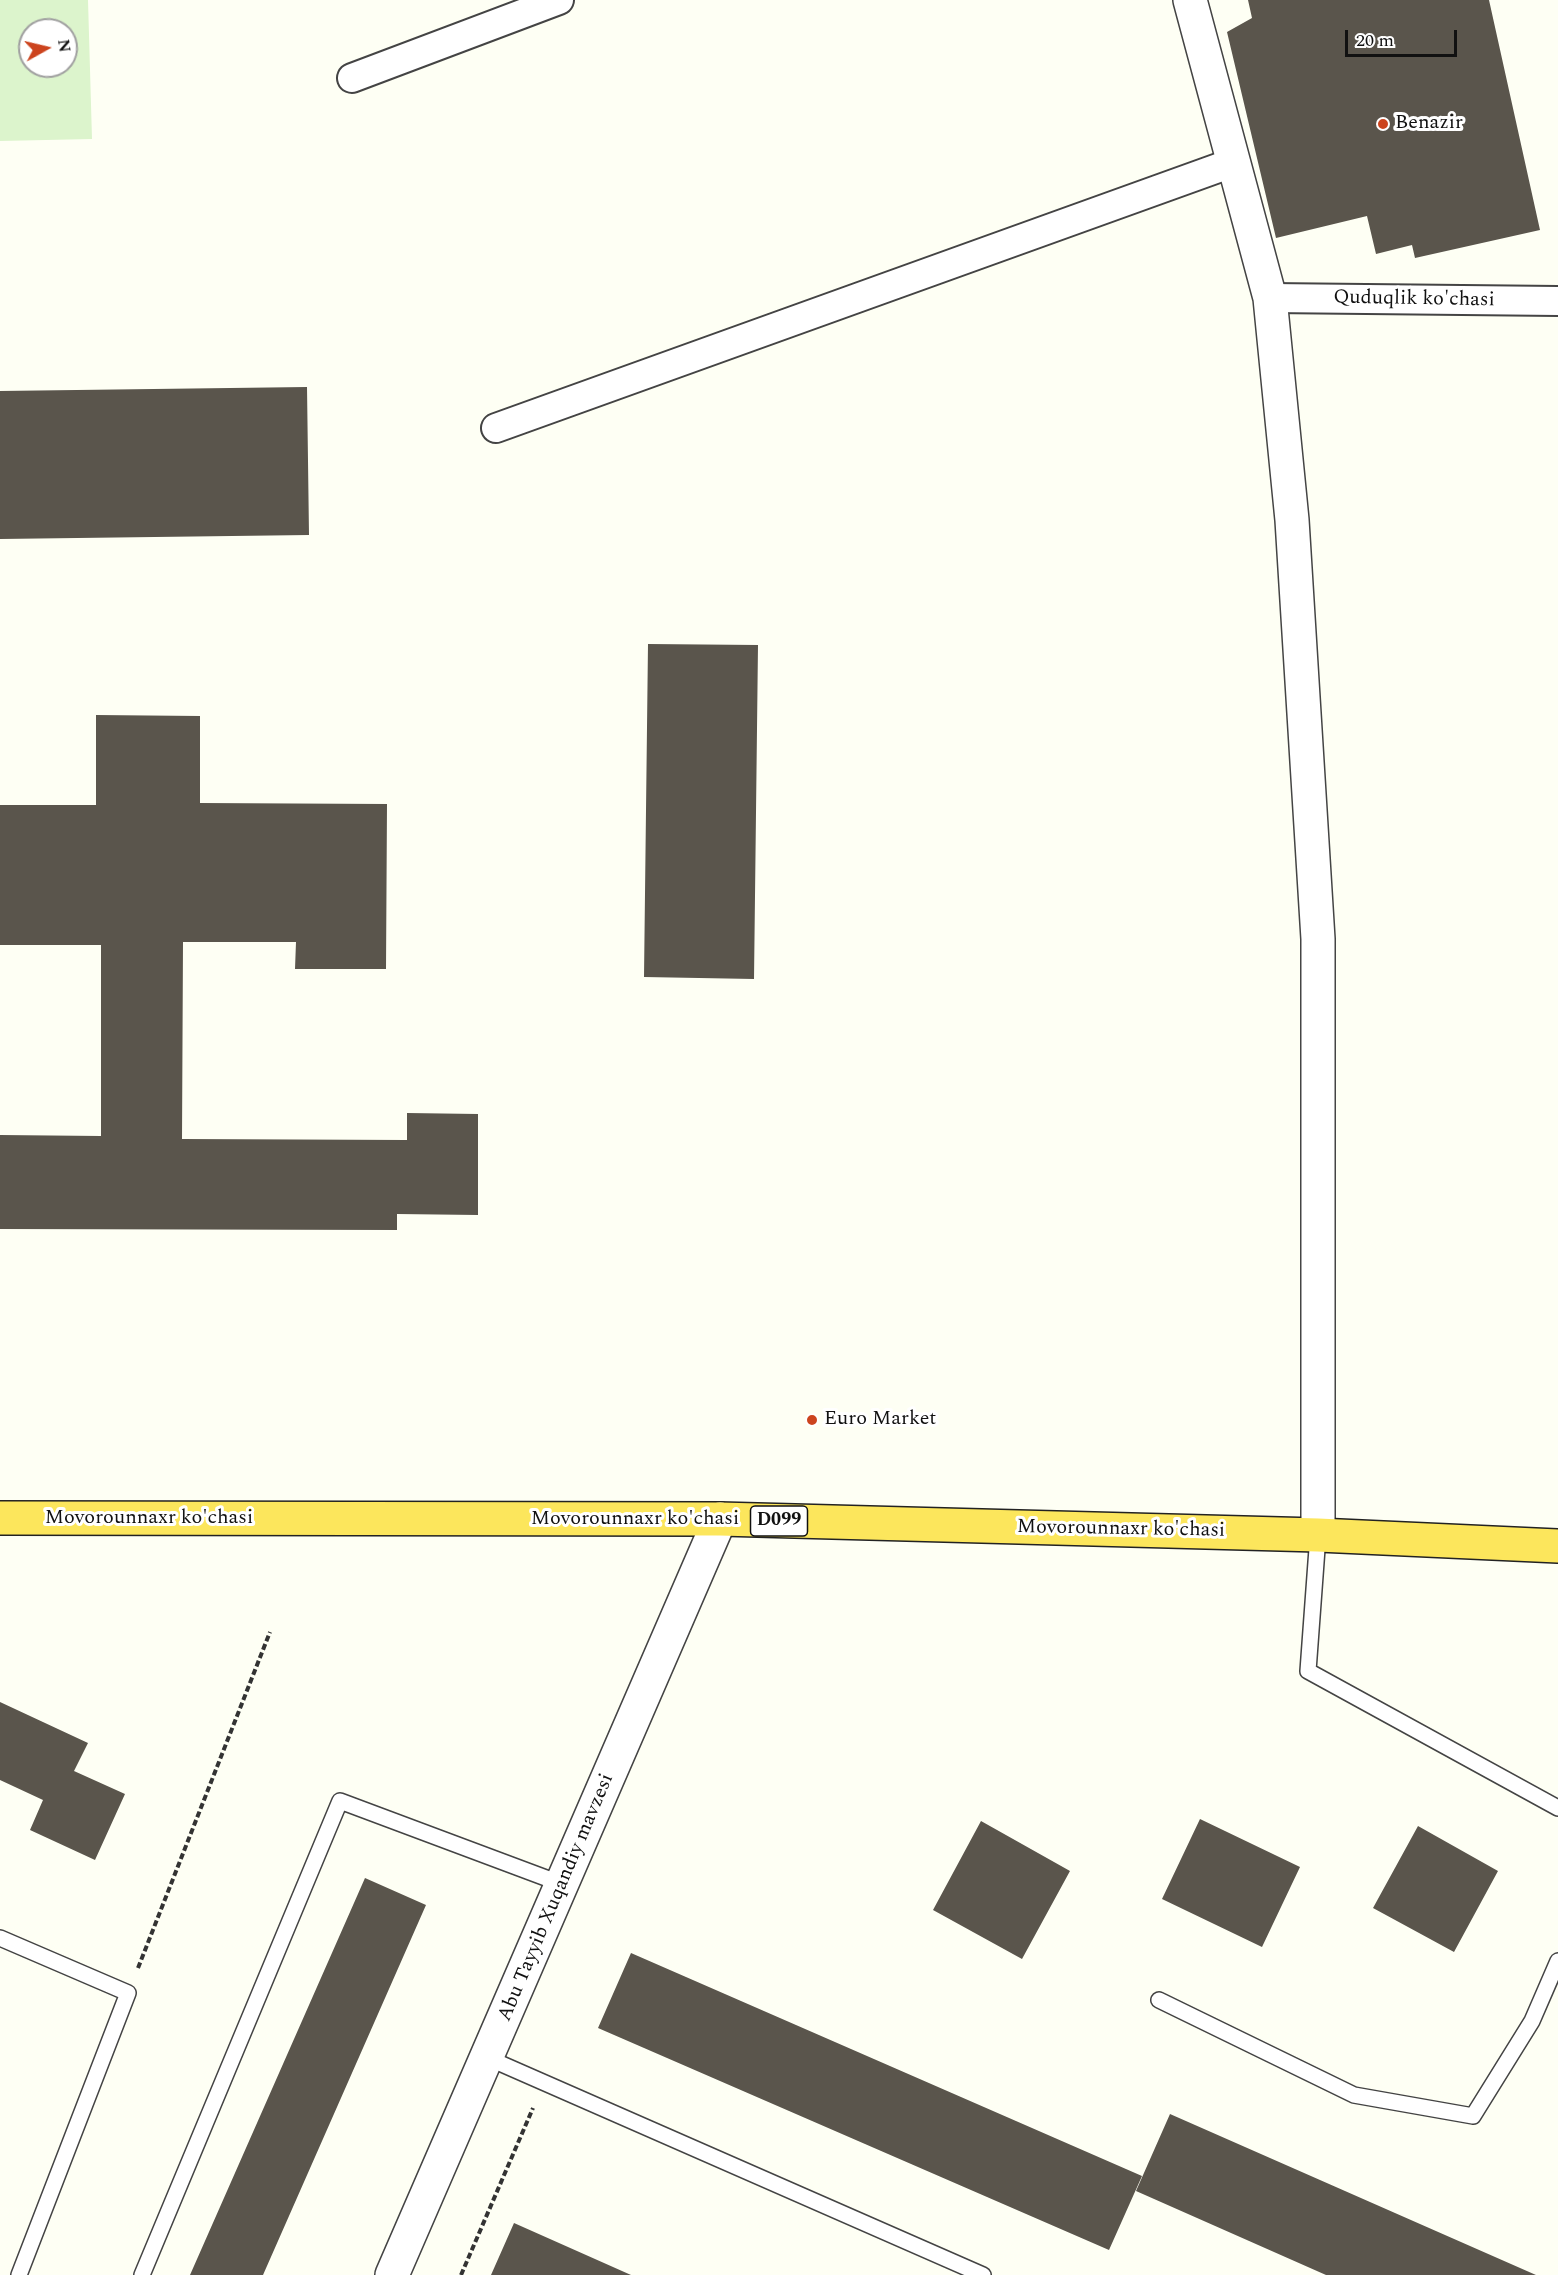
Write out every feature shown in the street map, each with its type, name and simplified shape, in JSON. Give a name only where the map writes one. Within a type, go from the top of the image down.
[{"type":"highway","name":"Movorounnaxr ko'chasi","points":[[0,1518],[720,1520],[1318,1535],[1558,1546]]},
{"type":"street","points":[[352,78],[559,0]]},
{"type":"street","points":[[1190,0],[1270,298],[1292,520],[1318,939],[1318,1535]]},
{"type":"street","points":[[496,428],[1232,163]]},
{"type":"street","name":"Quduqlik ko'chasi","points":[[1270,298],[1558,301]]},
{"type":"street","name":"Abu Tayyib Xuqandiy mavzesi","points":[[392,2275],[720,1520]]},
{"type":"lane","points":[[1318,1535],[1308,1671],[1558,1808]]},
{"type":"lane","points":[[142,2275],[340,1800],[562,1884]]},
{"type":"lane","points":[[0,1938],[128,1993],[19,2275]]},
{"type":"lane","points":[[1159,2000],[1354,2095],[1473,2116],[1532,2021],[1558,1961]]},
{"type":"lane","points":[[488,2058],[983,2275]]},
{"type":"path","points":[[126,1997],[270,1632]]},
{"type":"path","points":[[461,2275],[544,2083]]},
{"type":"green space","points":[[0,0],[88,0],[92,139],[0,141]]},
{"type":"building","name":"Benazir","points":[[1248,0],[1489,0],[1540,230],[1415,258],[1412,245],[1376,254],[1367,216],[1276,238],[1227,32],[1252,18]]},
{"type":"building","points":[[307,387],[309,535],[0,539],[0,391]]},
{"type":"building","points":[[648,644],[758,645],[754,979],[644,977]]},
{"type":"building","points":[[96,715],[200,716],[200,803],[387,804],[386,969],[295,969],[296,942],[183,942],[182,1139],[407,1140],[407,1113],[478,1114],[478,1215],[397,1214],[397,1230],[0,1229],[0,1135],[101,1136],[101,945],[0,945],[0,805],[96,805]]},
{"type":"building","points":[[0,1702],[88,1743],[74,1771],[125,1794],[95,1860],[30,1830],[43,1800],[0,1780]]},
{"type":"building","points":[[1200,1819],[1300,1867],[1262,1947],[1162,1899]]},
{"type":"building","points":[[981,1821],[1070,1871],[1022,1959],[933,1910]]},
{"type":"building","points":[[1418,1826],[1498,1871],[1454,1952],[1373,1908]]},
{"type":"building","points":[[365,1878],[426,1905],[263,2275],[190,2275]]},
{"type":"building","points":[[631,1953],[1142,2176],[1109,2250],[598,2028]]},
{"type":"building","points":[[1170,2114],[1536,2275],[1326,2275],[1136,2191]]},
{"type":"building","points":[[514,2223],[631,2275],[491,2275]]},
{"type":"place","name":"Benazir","points":[[1383,124]]},
{"type":"place","name":"Euro Market","points":[[812,1420]]}]
